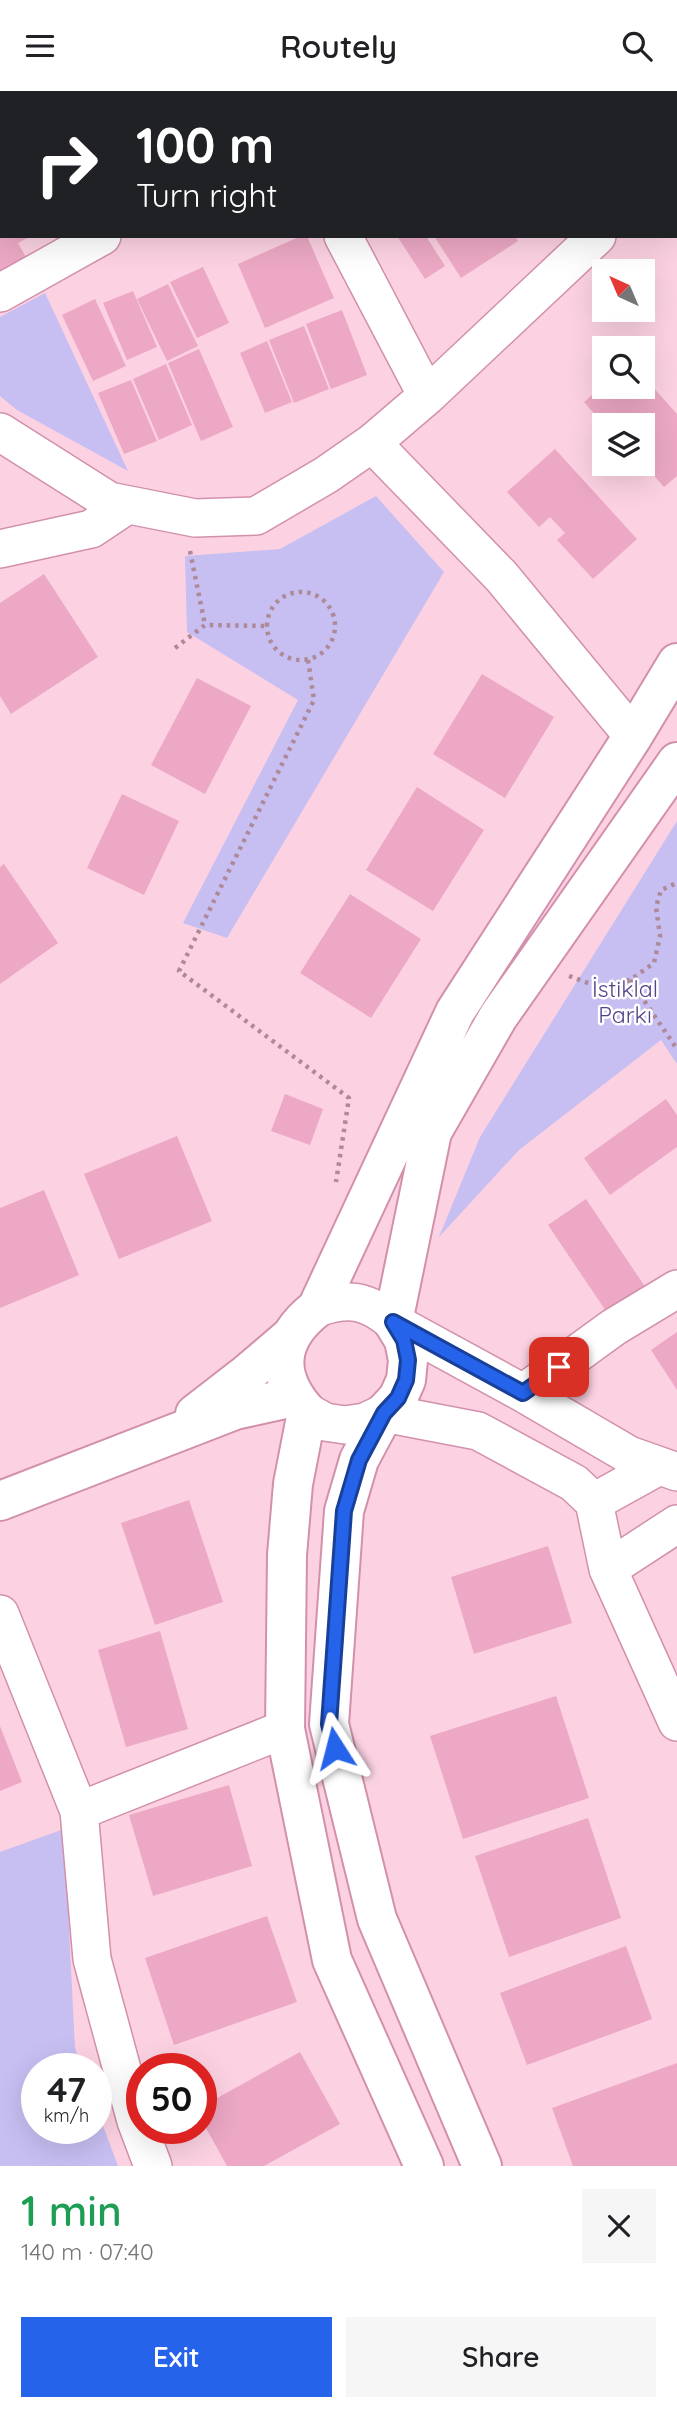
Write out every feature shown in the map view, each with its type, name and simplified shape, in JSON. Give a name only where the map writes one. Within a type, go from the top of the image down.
[{"type":"main road","points":[[166,1437],[289,1338],[300,1321],[317,1308],[455,1012],[677,663]]},
{"type":"main road","points":[[482,2166],[377,1919],[329,1724],[344,1511],[359,1460],[384,1413],[398,1398],[406,1380],[408,1360],[404,1340],[393,1322],[432,1132],[498,1017],[677,762]]},
{"type":"main road","points":[[289,1338],[284,1358],[286,1378],[301,1405],[287,1555],[285,1729],[332,1961],[424,2166]]},
{"type":"main road","points":[[0,1501],[235,1410],[301,1405]]},
{"type":"street","points":[[0,293],[98,238]]},
{"type":"street","points":[[344,238],[426,396]]},
{"type":"street","points":[[0,432],[109,501],[195,518],[256,516],[326,475],[372,443],[595,238]]},
{"type":"street","points":[[372,443],[501,576],[633,736]]},
{"type":"street","points":[[0,549],[91,529],[127,505]]},
{"type":"street","points":[[523,1393],[614,1327],[677,1289]]},
{"type":"street","points":[[317,1308],[336,1301],[357,1302],[377,1308],[393,1322],[629,1455],[668,1469]]},
{"type":"street","points":[[301,1405],[325,1422],[345,1425],[365,1422],[384,1413],[478,1431],[574,1483],[594,1502],[608,1569],[677,1722]]},
{"type":"street","points":[[594,1502],[668,1469]]},
{"type":"street","points":[[608,1569],[677,1524]]},
{"type":"street","points":[[0,1614],[79,1811],[92,1959],[136,2121],[153,2166]]},
{"type":"street","points":[[79,1811],[285,1729]]},
{"type":"path","points":[[183,516],[205,625]]},
{"type":"path","points":[[300,591],[321,597],[329,605],[336,626],[334,638],[328,648],[308,660],[296,660],[276,650],[270,641],[267,626],[272,607],[289,593],[300,591]]},
{"type":"path","points":[[175,648],[205,625],[267,626]]},
{"type":"path","points":[[308,660],[314,700],[179,971],[349,1098],[335,1190]]},
{"type":"path","points":[[535,965],[596,986],[630,980],[654,963],[660,936],[656,907],[661,890],[677,883]]},
{"type":"path","points":[[630,980],[677,1049]]},
{"type":"green space","points":[[45,293],[128,471],[17,410],[0,396],[0,317]]},
{"type":"green space","points":[[376,496],[444,572],[227,938],[183,923],[298,700],[187,632],[185,556],[280,549]]},
{"type":"green space","name":"İstiklal Parkı","points":[[677,821],[677,1064],[661,1040],[519,1150],[439,1237],[480,1137]]},
{"type":"green space","points":[[64,1829],[77,2053],[21,2053],[21,2144],[110,2144],[118,2166],[0,2166],[0,1852]]},
{"type":"building","points":[[0,238],[27,238],[18,243],[27,259],[0,273]]},
{"type":"building","points":[[296,238],[308,238],[334,298],[265,328],[238,264]]},
{"type":"building","points":[[398,238],[427,238],[445,266],[425,279]]},
{"type":"building","points":[[435,238],[516,238],[518,241],[461,278]]},
{"type":"building","points":[[203,267],[229,323],[197,338],[170,282]]},
{"type":"building","points":[[168,284],[198,346],[167,361],[137,299]]},
{"type":"building","points":[[133,291],[157,347],[127,360],[103,303]]},
{"type":"building","points":[[95,299],[126,366],[93,381],[62,315]]},
{"type":"building","points":[[342,310],[367,375],[331,389],[306,324]]},
{"type":"building","points":[[304,326],[329,389],[294,403],[269,340]]},
{"type":"building","points":[[267,341],[292,402],[265,413],[240,353]]},
{"type":"building","points":[[199,349],[233,427],[201,441],[168,363]]},
{"type":"building","points":[[166,364],[192,425],[159,440],[133,379]]},
{"type":"building","points":[[131,380],[157,441],[124,454],[98,393]]},
{"type":"building","points":[[655,389],[677,414],[677,476],[664,487],[654,476],[655,413],[594,413],[584,402],[592,395],[592,399],[655,399]]},
{"type":"building","points":[[555,449],[637,539],[593,579],[557,540],[565,533],[550,517],[539,527],[507,492]]},
{"type":"building","points":[[44,574],[98,657],[11,714],[0,696],[0,603]]},
{"type":"building","points":[[482,674],[554,717],[505,798],[433,754]]},
{"type":"building","points":[[197,678],[251,706],[205,794],[151,765]]},
{"type":"building","points":[[417,787],[484,830],[433,911],[366,870]]},
{"type":"building","points":[[122,794],[179,821],[144,895],[87,868]]},
{"type":"building","points":[[4,864],[58,943],[0,984],[0,867]]},
{"type":"building","points":[[350,894],[421,939],[371,1018],[300,973]]},
{"type":"building","points":[[285,1094],[323,1109],[310,1145],[271,1131]]},
{"type":"building","points":[[666,1099],[677,1115],[677,1147],[610,1195],[584,1158]]},
{"type":"building","points":[[177,1136],[212,1221],[119,1259],[84,1174]]},
{"type":"building","points":[[44,1190],[79,1275],[0,1308],[0,1208]]},
{"type":"building","points":[[586,1199],[650,1294],[612,1320],[548,1225]]},
{"type":"building","points":[[677,1332],[677,1390],[651,1350]]},
{"type":"building","points":[[189,1500],[223,1602],[155,1625],[121,1523]]},
{"type":"building","points":[[548,1546],[572,1623],[474,1654],[451,1577]]},
{"type":"building","points":[[160,1631],[188,1729],[126,1747],[98,1650]]},
{"type":"building","points":[[556,1696],[589,1798],[463,1839],[430,1736]]},
{"type":"building","points":[[0,1726],[22,1782],[0,1791]]},
{"type":"building","points":[[229,1785],[252,1866],[153,1896],[129,1815]]},
{"type":"building","points":[[588,1818],[621,1918],[509,1957],[475,1856]]},
{"type":"building","points":[[267,1916],[297,2002],[174,2045],[145,1958]]},
{"type":"building","points":[[626,1946],[652,2019],[527,2065],[500,1993]]},
{"type":"building","points":[[300,2052],[340,2124],[264,2166],[227,2166],[215,2144],[217,2144],[217,2098]]},
{"type":"building","points":[[677,2063],[677,2166],[573,2166],[552,2108]]},
{"type":"route","points":[[335,1748],[329,1724],[344,1511],[359,1460],[384,1413],[398,1398],[406,1380],[408,1360],[404,1340],[393,1322],[523,1393],[559,1367]]}]
